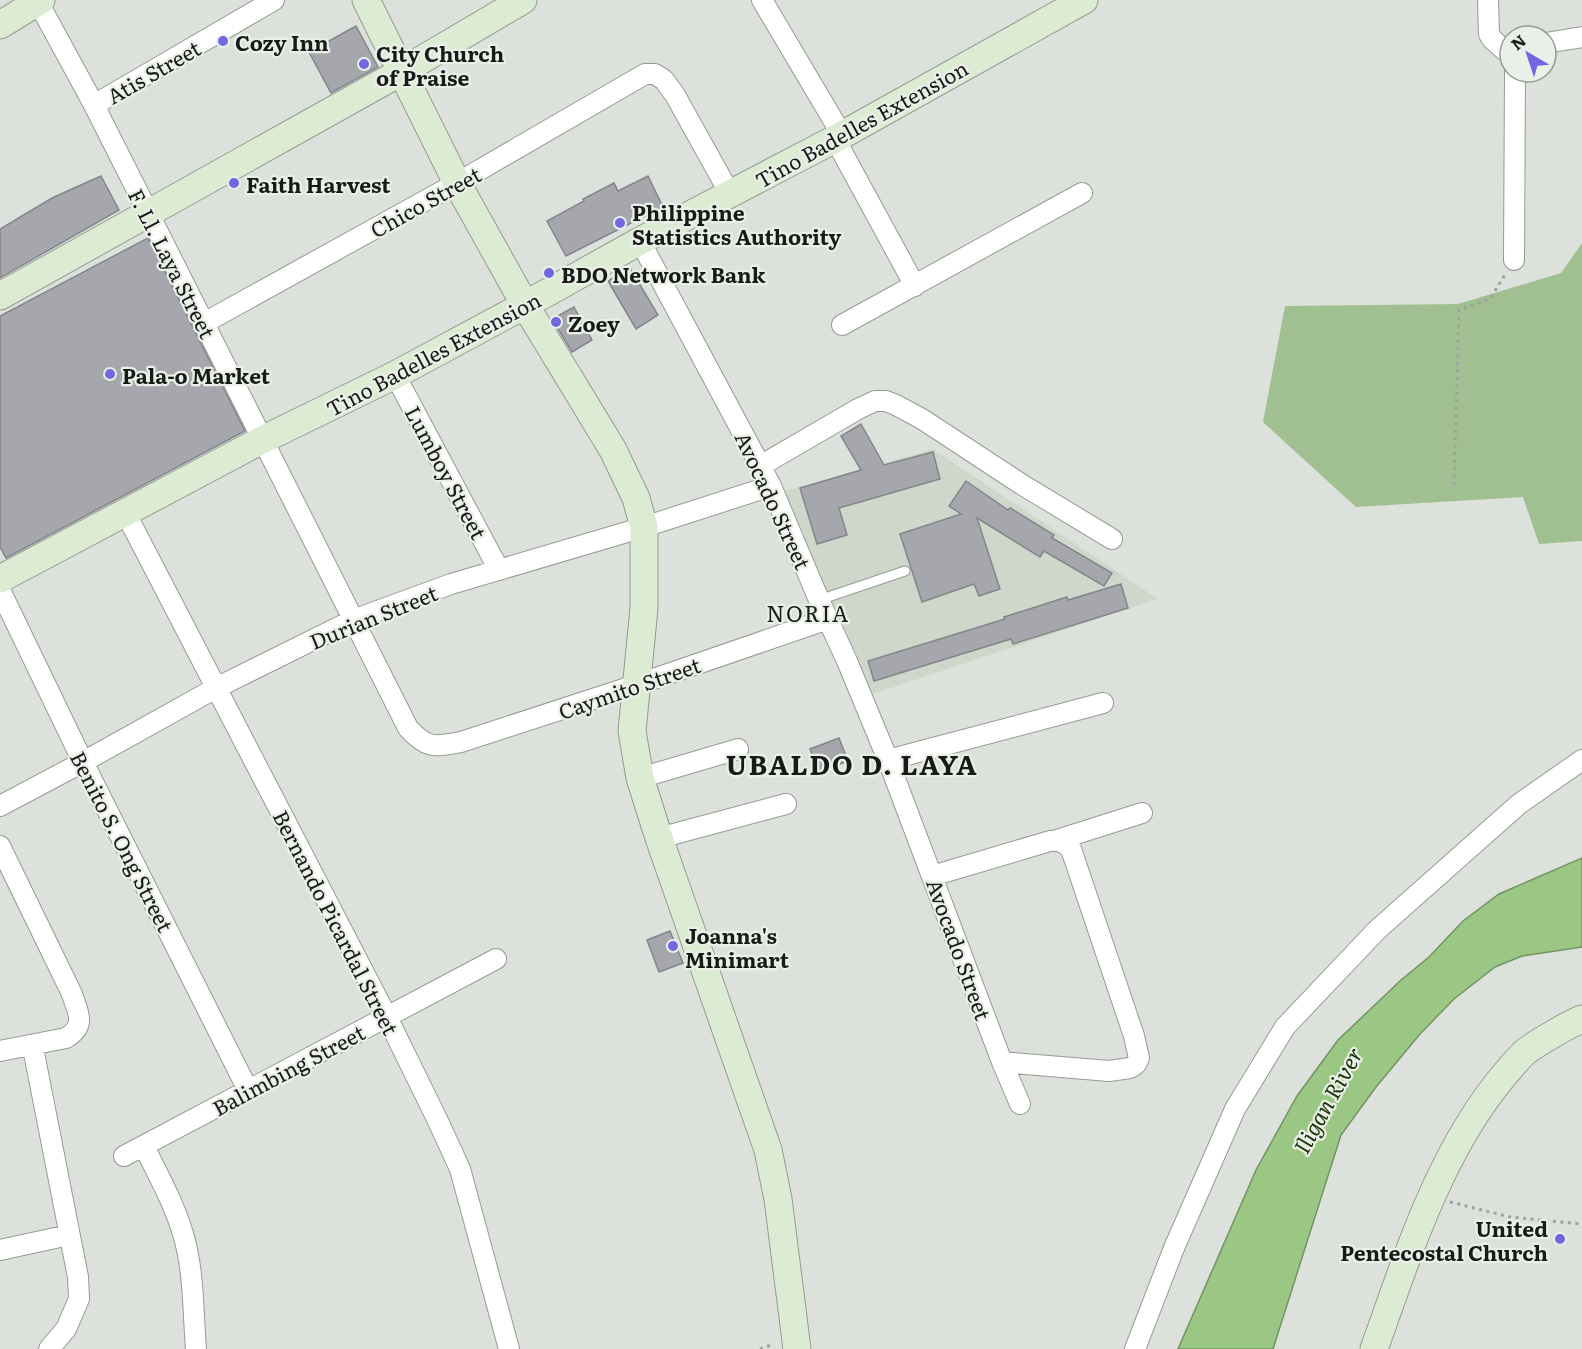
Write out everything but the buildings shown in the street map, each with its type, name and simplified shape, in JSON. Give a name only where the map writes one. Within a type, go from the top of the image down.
[{"type":"street","name":"Atis Street","points":[[94,105],[274,0]]},
{"type":"street","points":[[366,0],[457,183],[525,305],[613,450],[636,498],[644,527],[644,608],[632,731],[640,778],[768,1150],[778,1199],[797,1349]]},
{"type":"street","points":[[0,297],[401,72],[523,0]]},
{"type":"street","points":[[762,0],[838,137],[915,286]]},
{"type":"street","name":"Tino Badelles Extension","points":[[0,579],[262,440],[395,375],[640,241],[838,137],[1084,0]]},
{"type":"street","points":[[1488,0],[1489,34],[1498,44]]},
{"type":"street","name":"F. Ll. Laya Street","points":[[40,1],[408,728],[428,745]]},
{"type":"street","points":[[0,25],[40,1]]},
{"type":"street","points":[[1558,41],[1582,37]]},
{"type":"street","name":"Chico Street","points":[[204,323],[457,183],[645,74],[655,74],[664,80],[675,95],[730,194]]},
{"type":"street","points":[[1514,260],[1515,84]]},
{"type":"street","points":[[842,325],[1082,193]]},
{"type":"street","name":"Avocado Street","points":[[640,241],[771,486],[819,600],[848,661],[888,760],[1020,1104]]},
{"type":"street","name":"Lumboy Street","points":[[395,375],[499,570]]},
{"type":"street","points":[[760,466],[875,401],[886,401],[922,419],[1021,484],[1112,539]]},
{"type":"street","name":"Durian Street","points":[[0,806],[216,688],[354,620],[451,584],[644,527],[771,486]]},
{"type":"street","name":"Bernando Picardal Street","points":[[124,512],[387,1017],[460,1169],[509,1349]]},
{"type":"street","name":"Benito S. Ong Street","points":[[0,590],[83,762],[248,1090]]},
{"type":"street","name":"Caymito Street","points":[[428,745],[443,746],[461,742],[828,619]]},
{"type":"street","points":[[888,760],[1103,703]]},
{"type":"street","points":[[640,778],[738,749]]},
{"type":"street","points":[[1135,1349],[1174,1248],[1236,1109],[1285,1027],[1377,930],[1519,804],[1582,760]]},
{"type":"street","points":[[659,838],[786,804]]},
{"type":"street","points":[[932,876],[1142,813]]},
{"type":"street","points":[[1002,1062],[1109,1071],[1131,1068],[1139,1058],[1134,1036],[1071,849],[1057,840]]},
{"type":"street","points":[[0,846],[72,994],[80,1019],[74,1033],[66,1038],[0,1051]]},
{"type":"street","name":"Balimbing Street","points":[[124,1156],[496,960]]},
{"type":"street","points":[[1374,1349],[1431,1198],[1458,1142],[1499,1083],[1525,1052],[1582,1019]]},
{"type":"street","points":[[34,1053],[78,1277],[79,1299],[66,1329],[49,1349]]},
{"type":"street","points":[[144,1146],[175,1210],[184,1236],[189,1263],[196,1349]]},
{"type":"street","points":[[0,1250],[69,1235]]},
{"type":"lane","points":[[819,600],[905,571]]},
{"type":"path","points":[[1454,485],[1459,310],[1490,299],[1514,260]]},
{"type":"path","points":[[1431,1198],[1510,1217],[1582,1224]]},
{"type":"shaded area","points":[[1582,243],[1582,541],[1539,544],[1523,497],[1356,507],[1263,422],[1285,306],[1458,304],[1561,273]]},
{"type":"shaded area","points":[[933,449],[1158,599],[873,694],[782,492]]},
{"type":"water","name":"Iligan River","points":[[1582,858],[1582,947],[1522,956],[1495,967],[1454,999],[1420,1034],[1376,1087],[1341,1135],[1273,1349],[1178,1349],[1256,1170],[1297,1096],[1338,1040],[1401,980],[1429,957],[1463,921],[1499,894]]},
{"type":"place","name":"Cozy Inn","points":[[223,41]]},
{"type":"place","name":"City Church of Praise","points":[[364,64]]},
{"type":"place","name":"Faith Harvest","points":[[234,183]]},
{"type":"place","name":"Philippine Statistics Authority","points":[[620,223]]},
{"type":"place","name":"BDO Network Bank","points":[[549,273]]},
{"type":"place","name":"Zoey","points":[[556,322]]},
{"type":"place","name":"Pala-o Market","points":[[110,374]]},
{"type":"place","name":"Joanna's Minimart","points":[[673,946]]},
{"type":"place","name":"United Pentecostal Church","points":[[1560,1239]]},
{"type":"district","name":"NORIA","points":[[808,612]]},
{"type":"district","name":"UBALDO D. LAYA","points":[[852,763]]}]
